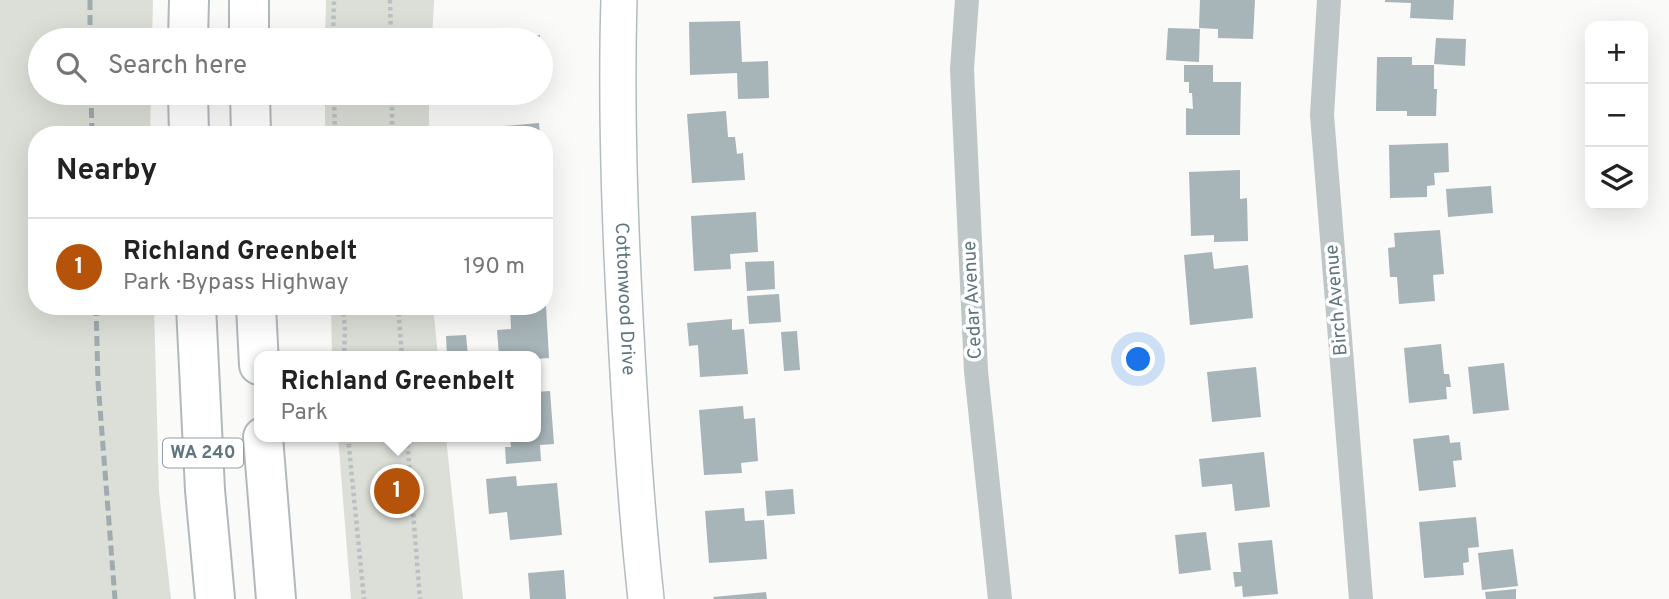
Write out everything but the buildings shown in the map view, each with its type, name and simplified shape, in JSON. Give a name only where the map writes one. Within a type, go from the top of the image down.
[{"type":"highway","points":[[188,0],[188,28]]},
{"type":"highway","points":[[249,0],[249,28]]},
{"type":"highway","points":[[188,105],[189,126]]},
{"type":"highway","points":[[250,105],[251,126]]},
{"type":"highway","name":"WA 240","points":[[195,315],[205,491],[215,599]]},
{"type":"highway","points":[[256,315],[258,351]]},
{"type":"highway","name":"WA 240","points":[[263,442],[276,599]]},
{"type":"street","name":"Cottonwood Drive","points":[[619,0],[619,193],[635,499],[646,599]]},
{"type":"street","name":"Cedar Avenue","points":[[967,0],[962,69],[976,371],[1000,599]]},
{"type":"street","name":"Birch Avenue","points":[[1329,0],[1322,115],[1361,599]]},
{"type":"path","points":[[333,28],[334,0]]},
{"type":"path","points":[[390,0],[391,28]]},
{"type":"path","points":[[334,105],[335,126]]},
{"type":"path","points":[[392,105],[392,126]]},
{"type":"path","points":[[344,315],[344,351]]},
{"type":"path","points":[[399,315],[402,351]]},
{"type":"path","points":[[348,442],[363,599]]},
{"type":"path","points":[[407,442],[420,599]]},
{"type":"shaded area","points":[[0,0],[153,0],[152,28],[28,28],[28,105],[151,105],[150,126],[28,126],[28,315],[154,315],[159,492],[171,599],[0,599]]},
{"type":"shaded area","points":[[326,0],[434,0],[433,28],[325,28]]},
{"type":"shaded area","points":[[325,105],[429,105],[429,126],[325,126]]},
{"type":"shaded area","points":[[331,315],[434,315],[438,351],[332,351]]},
{"type":"shaded area","points":[[338,442],[447,442],[463,599],[351,599]]},
{"type":"railway","points":[[90,0],[90,28]]},
{"type":"railway","points":[[91,105],[92,126]]},
{"type":"railway","points":[[96,315],[98,382],[115,599]]},
{"type":"place","name":"Richland Greenbelt","points":[[397,491]]}]
